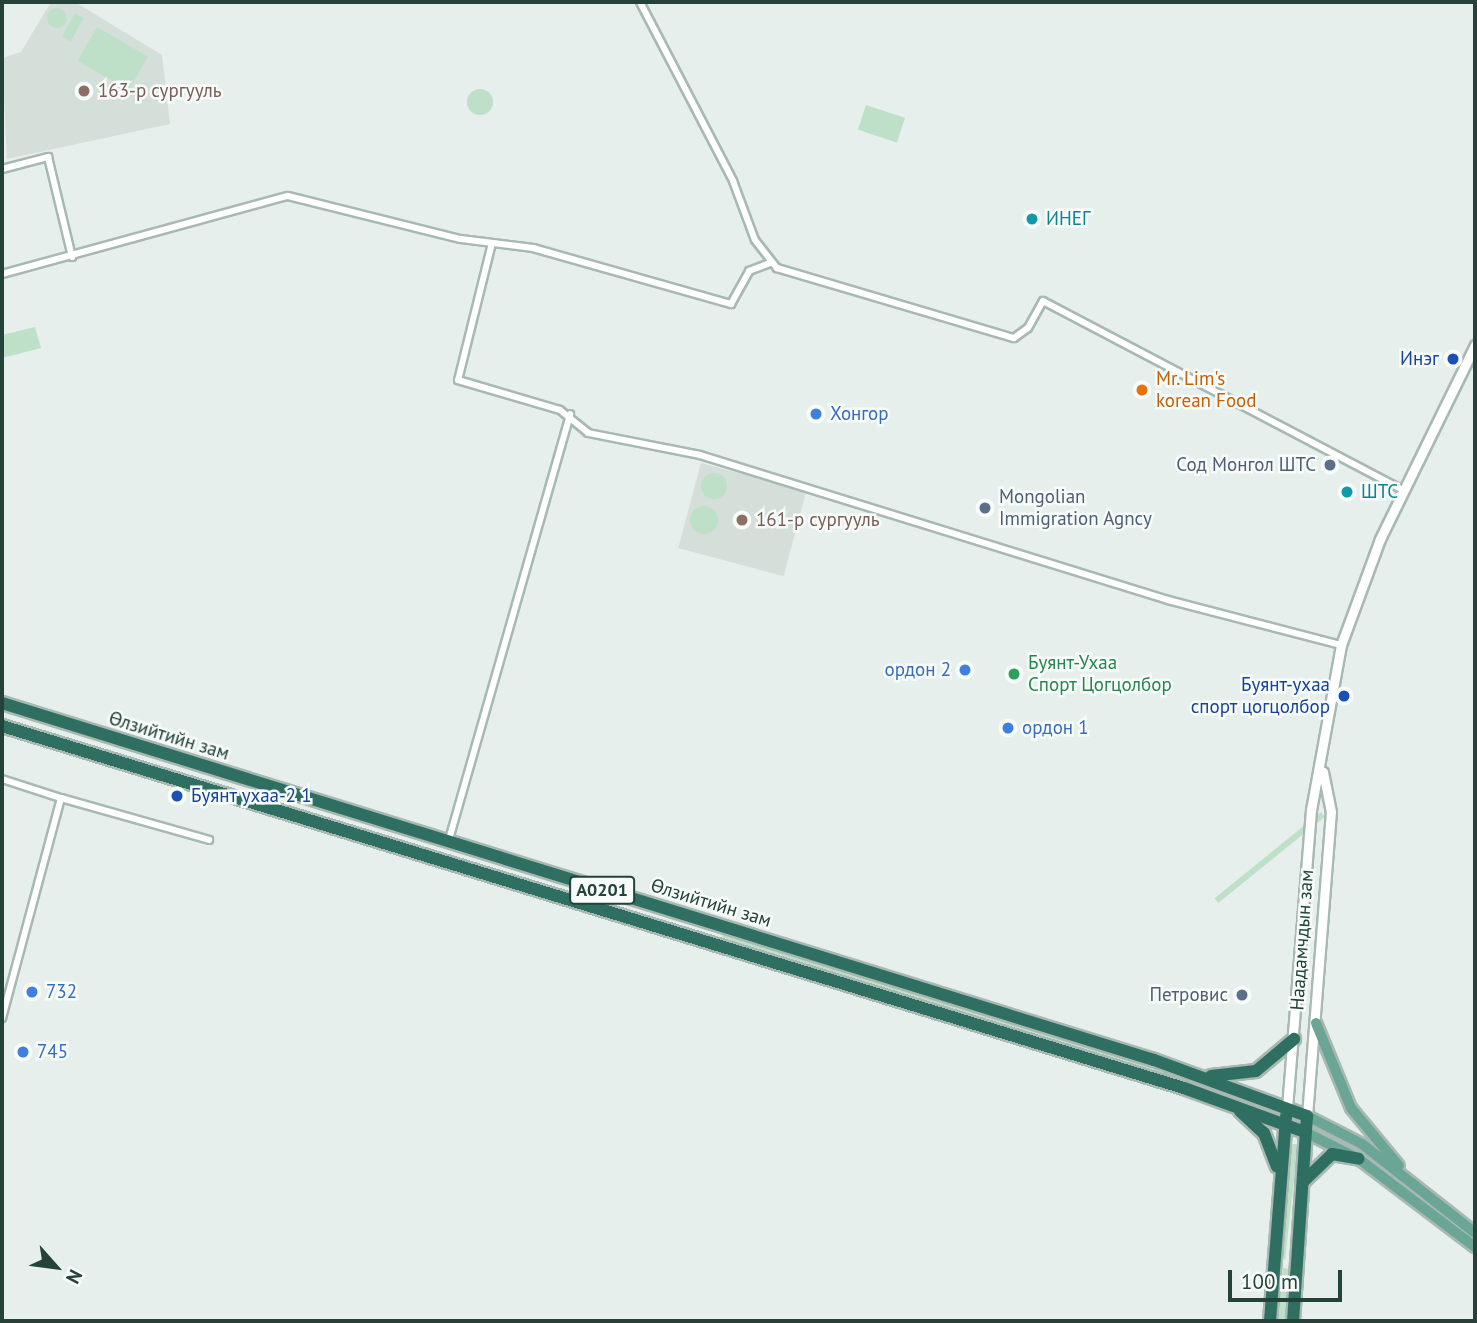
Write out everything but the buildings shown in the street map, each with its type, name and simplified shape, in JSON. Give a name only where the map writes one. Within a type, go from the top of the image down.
[{"type":"highway","name":"Өлзийтийн зам","points":[[2,703],[1203,1077],[1307,1116]]},
{"type":"highway","name":"A0201","points":[[2,726],[303,821],[1229,1103],[1285,1124]]},
{"type":"highway","points":[[303,821],[310,800]]},
{"type":"highway","points":[[1203,1077],[1256,1071],[1294,1039]]},
{"type":"highway","points":[[1229,1103],[1264,1133],[1279,1172]]},
{"type":"highway","points":[[1270,1321],[1279,1172],[1287,1108]]},
{"type":"highway","points":[[1293,1321],[1307,1116]]},
{"type":"highway","points":[[1285,1124],[1306,1132]]},
{"type":"highway","points":[[1301,1186],[1332,1154],[1359,1158]]},
{"type":"highway","points":[[1274,1262],[1296,1263]]},
{"type":"main road","name":"Наадамчдын зам","points":[[1287,1108],[1311,810],[1322,766],[1341,645],[1403,490],[1475,345]]},
{"type":"main road","name":"Наадамчдын зам","points":[[1307,1116],[1331,812],[1322,766]]},
{"type":"main road","points":[[1300,947],[1320,949]]},
{"type":"main road","points":[[1299,961],[1319,961]]},
{"type":"main road","points":[[1315,1023],[1351,1108],[1413,1183]]},
{"type":"main road","points":[[1307,1116],[1362,1144],[1475,1234]]},
{"type":"main road","points":[[1306,1132],[1359,1158],[1475,1247]]},
{"type":"street","points":[[640,2],[770,263],[798,277],[1014,338],[1028,328],[1043,301],[1403,490]]},
{"type":"street","points":[[2,169],[48,157],[72,257]]},
{"type":"street","points":[[2,274],[288,196],[492,243],[533,248],[732,304],[749,271],[770,263]]},
{"type":"street","points":[[492,243],[456,376],[570,414],[588,433],[700,455],[1168,600],[1341,645]]},
{"type":"street","points":[[448,844],[570,414]]},
{"type":"street","points":[[2,779],[209,840]]},
{"type":"street","points":[[2,1018],[61,798]]},
{"type":"shaded area","name":"163-р сургууль","points":[[51,2],[75,2],[162,55],[170,124],[7,159],[2,58],[21,52]]},
{"type":"shaded area","name":"161-р сургууль","points":[[701,463],[806,491],[784,576],[678,548]]},
{"type":"green space","points":[[57,8],[64,11],[67,18],[64,25],[57,28],[50,25],[47,18],[50,11]]},
{"type":"green space","points":[[75,13],[84,18],[71,41],[62,37]]},
{"type":"green space","points":[[97,27],[148,56],[129,90],[78,61]]},
{"type":"green space","points":[[480,89],[489,93],[493,102],[489,111],[480,115],[471,111],[467,102],[471,93]]},
{"type":"green space","points":[[866,105],[905,118],[897,142],[858,130]]},
{"type":"green space","points":[[35,327],[41,348],[2,358],[2,335]]},
{"type":"green space","points":[[714,473],[723,477],[727,486],[723,495],[714,499],[705,495],[701,486],[705,477]]},
{"type":"green space","points":[[704,506],[714,510],[718,520],[714,530],[704,534],[694,530],[690,520],[694,510]]},
{"type":"green space","points":[[1321,812],[1325,817],[1218,903],[1215,898]]},
{"type":"green space","points":[[724,932],[1222,1088],[1245,1099],[721,941]]},
{"type":"green space","points":[[1290,1144],[1298,1144],[1285,1260],[1281,1258]]},
{"type":"green space","points":[[1283,1268],[1289,1269],[1285,1321],[1276,1321]]},
{"type":"place","name":"163-р сургууль","points":[[84,91]]},
{"type":"place","name":"ИНЕГ","points":[[1032,219]]},
{"type":"place","name":"Инэг","points":[[1453,359]]},
{"type":"place","name":"Mr. Lim's korean Food","points":[[1142,390]]},
{"type":"place","name":"Хонгор","points":[[816,414]]},
{"type":"place","name":"Сод Монгол ШТС","points":[[1330,465]]},
{"type":"place","name":"ШТС","points":[[1347,492]]},
{"type":"place","name":"Mongolian Immigration Agncy","points":[[985,508]]},
{"type":"place","name":"161-р сургууль","points":[[742,520]]},
{"type":"place","name":"ордон 2","points":[[965,670]]},
{"type":"place","name":"Буянт-Ухаа Спорт Цогцолбор","points":[[1014,674]]},
{"type":"place","name":"Буянт-ухаа спорт цогцолбор","points":[[1344,696]]},
{"type":"place","name":"ордон 1","points":[[1008,728]]},
{"type":"place","name":"Буянт ухаа-2 1","points":[[177,796]]},
{"type":"place","name":"732","points":[[32,992]]},
{"type":"place","name":"Петровис","points":[[1242,995]]},
{"type":"place","name":"745","points":[[23,1052]]}]
